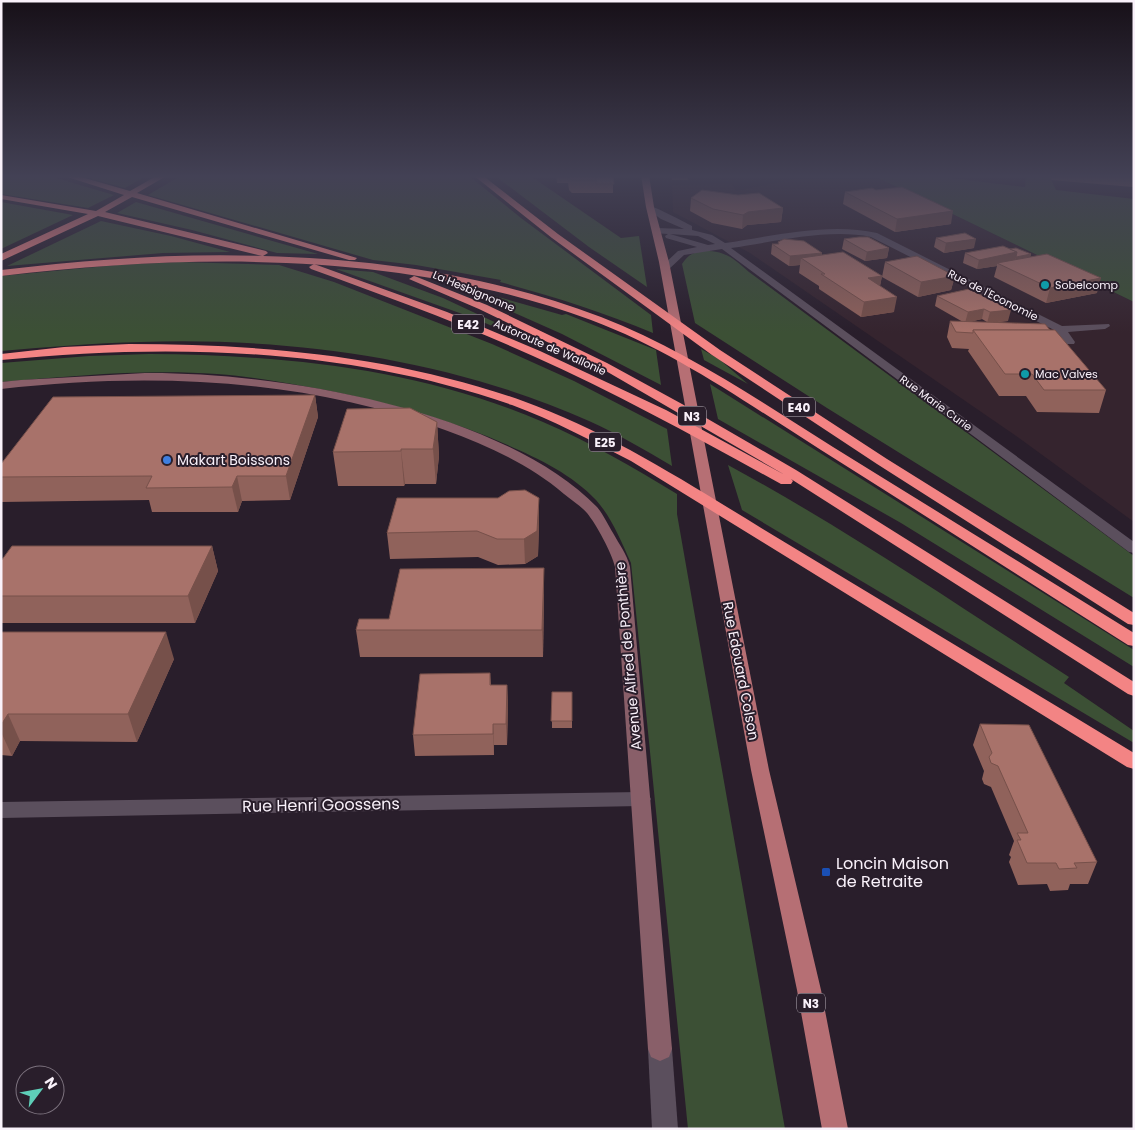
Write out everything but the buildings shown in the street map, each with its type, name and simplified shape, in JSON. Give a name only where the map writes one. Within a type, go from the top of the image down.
[{"type":"highway","points":[[1,258],[67,228]]},
{"type":"highway","name":"Autoroute de Wallonie","points":[[166,228],[319,269],[399,297],[536,353],[662,413],[778,478],[840,506]]},
{"type":"highway","name":"La Hesbignonne","points":[[248,228],[335,253],[419,281],[483,307],[602,365],[678,407],[791,474],[840,506]]},
{"type":"highway","name":"E40","points":[[546,228],[612,279],[733,364],[987,528],[1134,620]]},
{"type":"highway","points":[[1,273],[75,265],[173,259],[292,260],[428,274],[517,294],[604,322],[646,340],[716,378],[1134,641]]},
{"type":"highway","name":"E25","points":[[1,356],[67,351],[162,348],[270,352],[342,360],[409,372],[460,384],[516,403],[575,427],[636,458],[1134,762]]},
{"type":"highway","points":[[840,506],[1134,690]]},
{"type":"main road","name":"Rue Edouard Colson","points":[[656,228],[760,770],[809,990],[835,1129]]},
{"type":"street","points":[[688,228],[709,236],[724,245],[737,257]]},
{"type":"street","points":[[657,231],[686,231],[709,236]]},
{"type":"street","points":[[657,231],[673,238],[737,257]]},
{"type":"street","name":"Rue de l'Economie","points":[[664,268],[681,253],[724,245],[833,231],[856,231],[874,235],[1060,329],[1070,342]]},
{"type":"street","name":"Rue Marie Curie","points":[[737,257],[1134,549]]},
{"type":"street","points":[[1060,329],[1104,326]]},
{"type":"street","name":"Avenue Alfred de Ponthière","points":[[1,386],[91,378],[167,376],[228,380],[289,388],[365,403],[428,419],[482,439],[527,460],[573,491],[602,521],[620,558],[641,799],[665,1129]]},
{"type":"street","name":"Rue Henri Goossens","points":[[1,810],[641,799]]},
{"type":"shaded area","points":[[703,228],[981,228],[1134,302],[1134,522],[1019,438],[750,253]]},
{"type":"green space","points":[[1,228],[46,228],[1,249]]},
{"type":"green space","points":[[87,228],[132,228],[230,252],[163,253],[7,266]]},
{"type":"green space","points":[[182,228],[226,228],[318,254],[277,253]]},
{"type":"green space","points":[[261,228],[534,228],[651,315],[653,333],[577,305],[500,282],[501,280],[416,265],[373,260]]},
{"type":"green space","points":[[564,228],[606,228],[621,238],[639,236],[647,287]]},
{"type":"green space","points":[[981,228],[1134,228],[1134,302]]},
{"type":"green space","points":[[702,251],[717,252],[733,259],[1134,556],[1134,598],[827,408],[695,323],[682,264],[690,255]]},
{"type":"green space","points":[[180,262],[279,265],[334,282],[492,344],[574,381],[667,429],[672,466],[600,426],[536,400],[482,382],[426,367],[370,356],[313,348],[198,341],[106,343],[1,351],[1,276],[117,265]]},
{"type":"green space","points":[[336,269],[373,272],[443,298],[529,338],[531,342],[468,316]]},
{"type":"green space","points":[[467,288],[562,315],[566,314],[656,350],[661,385],[562,334],[461,289]]},
{"type":"green space","points":[[701,349],[719,359],[748,384],[704,360]]},
{"type":"green space","points":[[149,354],[250,357],[300,362],[399,377],[448,389],[496,404],[578,438],[677,494],[677,514],[785,1129],[688,1129],[631,563],[620,538],[602,507],[585,489],[560,471],[489,437],[420,413],[327,390],[249,377],[163,372],[1,382],[1,363],[89,356]]},
{"type":"green space","points":[[710,384],[1134,650],[1134,667],[901,523],[718,419]]},
{"type":"green space","points":[[728,465],[858,541],[1069,677],[1064,683],[1134,731],[1134,743],[742,510]]},
{"type":"place","name":"Sobelcomp","points":[[1045,285]]},
{"type":"place","name":"Mac Valves","points":[[1025,374]]},
{"type":"place","name":"Makart Boissons","points":[[167,460]]},
{"type":"place","name":"Loncin Maison de Retraite","points":[[826,872]]}]
